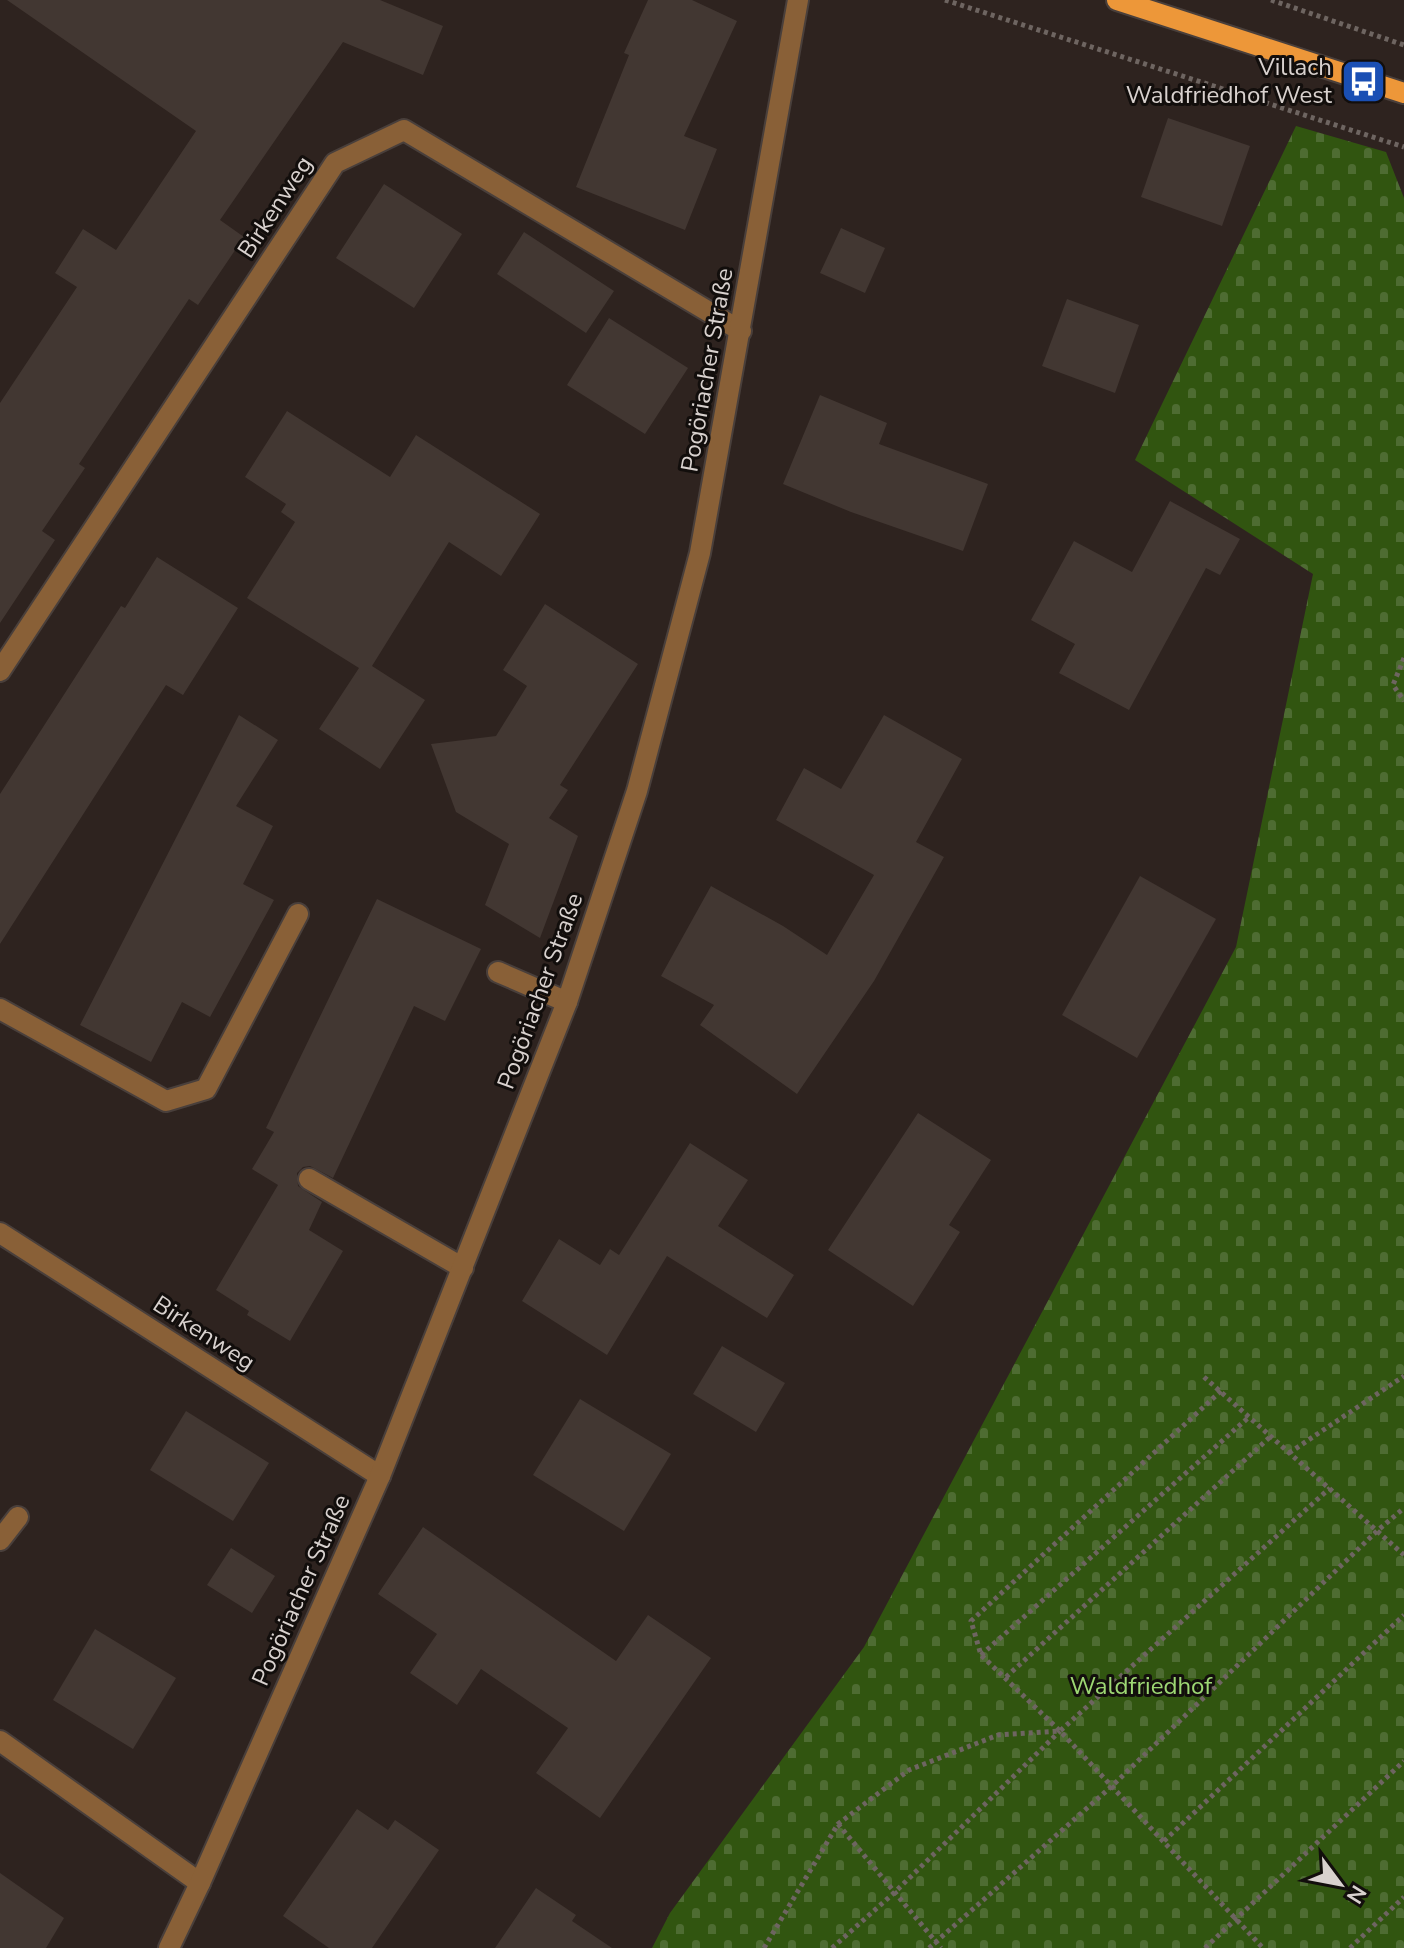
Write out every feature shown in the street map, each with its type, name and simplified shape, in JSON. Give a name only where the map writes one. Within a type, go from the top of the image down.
[{"type":"main road","points":[[1117,0],[1404,93]]},
{"type":"street","name":"Pogöriacher Straße","points":[[169,1948],[380,1476],[567,1002],[637,791],[700,553],[798,0]]},
{"type":"street","name":"Birkenweg","points":[[0,671],[335,163],[404,130],[741,331]]},
{"type":"street","points":[[0,1009],[166,1101],[206,1089],[298,914]]},
{"type":"street","points":[[498,972],[567,1002]]},
{"type":"street","points":[[309,1179],[463,1268]]},
{"type":"street","name":"Birkenweg","points":[[0,1233],[380,1476]]},
{"type":"street","points":[[0,1540],[18,1517]]},
{"type":"street","points":[[0,1741],[200,1883]]},
{"type":"path","points":[[945,0],[1404,147]]},
{"type":"path","points":[[1271,0],[1404,45]]},
{"type":"path","points":[[1404,658],[1393,685],[1404,701]]},
{"type":"path","points":[[1289,1453],[1404,1376]]},
{"type":"path","points":[[1204,1377],[1404,1555]]},
{"type":"path","points":[[1221,1391],[971,1621],[981,1655],[1060,1731],[1263,1948]]},
{"type":"path","points":[[981,1655],[1249,1417]]},
{"type":"path","points":[[1006,1677],[1270,1437]]},
{"type":"path","points":[[832,1948],[895,1892],[1060,1731],[1330,1488]]},
{"type":"path","points":[[929,1948],[1112,1786],[1404,1508]]},
{"type":"path","points":[[1164,1841],[1404,1615]]},
{"type":"path","points":[[764,1948],[838,1824],[909,1770],[998,1735],[1060,1731]]},
{"type":"path","points":[[1205,1948],[1404,1761]]},
{"type":"path","points":[[838,1824],[941,1948]]},
{"type":"path","points":[[1350,1948],[1404,1897]]},
{"type":"green space","name":"Waldfriedhof","points":[[1296,126],[1386,152],[1404,198],[1404,1948],[652,1948],[670,1913],[864,1647],[1236,947],[1313,574],[1135,460]]},
{"type":"building","points":[[7,0],[380,0],[443,26],[423,75],[343,42],[220,220],[244,237],[198,305],[189,299],[79,464],[85,468],[42,531],[55,540],[0,623],[0,403],[77,287],[55,273],[83,229],[116,250],[196,131]]},
{"type":"building","points":[[648,0],[692,0],[737,21],[684,136],[717,149],[685,230],[576,187],[629,55],[624,53]]},
{"type":"building","points":[[1168,118],[1250,146],[1222,226],[1141,197]]},
{"type":"building","points":[[384,184],[462,234],[414,308],[336,258]]},
{"type":"building","points":[[841,228],[885,248],[865,293],[820,273]]},
{"type":"building","points":[[524,232],[614,291],[586,333],[497,274]]},
{"type":"building","points":[[1067,299],[1139,325],[1115,393],[1042,366]]},
{"type":"building","points":[[609,318],[688,368],[645,434],[567,385]]},
{"type":"building","points":[[820,395],[887,423],[879,444],[988,484],[963,551],[851,512],[783,484]]},
{"type":"building","points":[[287,411],[390,477],[416,435],[540,514],[501,576],[449,542],[372,666],[425,700],[380,769],[319,729],[359,668],[247,598],[295,522],[281,512],[286,504],[245,477]]},
{"type":"building","points":[[1170,501],[1240,539],[1220,575],[1206,568],[1129,710],[1059,673],[1075,644],[1031,620],[1074,541],[1132,572]]},
{"type":"building","points":[[157,557],[238,608],[183,695],[166,685],[0,944],[0,794],[121,606],[125,608]]},
{"type":"building","points":[[545,604],[638,664],[560,785],[568,790],[549,818],[578,836],[540,938],[485,905],[509,844],[456,812],[431,744],[496,736],[527,686],[503,670]]},
{"type":"building","points":[[239,715],[278,740],[236,806],[273,826],[243,884],[274,900],[210,1017],[182,1002],[151,1062],[80,1025]]},
{"type":"building","points":[[884,715],[962,759],[916,842],[944,857],[874,981],[797,1094],[700,1025],[714,1005],[661,976],[711,886],[783,926],[827,955],[874,875],[776,820],[804,768],[841,789]]},
{"type":"building","points":[[1140,876],[1216,919],[1137,1058],[1062,1015]]},
{"type":"building","points":[[377,899],[481,949],[445,1021],[414,1006],[333,1178],[310,1166],[303,1167],[297,1173],[298,1186],[322,1202],[309,1230],[343,1251],[290,1341],[247,1315],[249,1311],[216,1290],[278,1185],[252,1169],[274,1132],[266,1128]]},
{"type":"building","points":[[918,1113],[991,1160],[949,1225],[960,1232],[913,1306],[828,1250]]},
{"type":"building","points":[[690,1143],[748,1180],[718,1226],[794,1275],[767,1318],[667,1256],[607,1355],[522,1301],[559,1239],[600,1265],[610,1249],[619,1255]]},
{"type":"building","points":[[722,1346],[785,1383],[756,1432],[693,1394]]},
{"type":"building","points":[[580,1399],[671,1454],[624,1531],[533,1475]]},
{"type":"building","points":[[186,1411],[269,1463],[233,1521],[150,1470]]},
{"type":"building","points":[[423,1527],[616,1661],[648,1615],[711,1658],[600,1818],[536,1773],[568,1728],[481,1669],[457,1705],[410,1673],[437,1634],[378,1594]]},
{"type":"building","points":[[231,1548],[275,1576],[252,1613],[207,1585]]},
{"type":"building","points":[[95,1629],[176,1678],[133,1749],[53,1700]]},
{"type":"building","points":[[357,1809],[388,1830],[395,1820],[439,1850],[372,1948],[329,1948],[283,1916]]},
{"type":"building","points":[[0,1873],[64,1918],[46,1948],[0,1948]]},
{"type":"building","points":[[536,1888],[576,1915],[572,1921],[612,1948],[495,1948]]},
{"type":"place","name":"Villach Waldfriedhof West","points":[[1363,81]]}]
